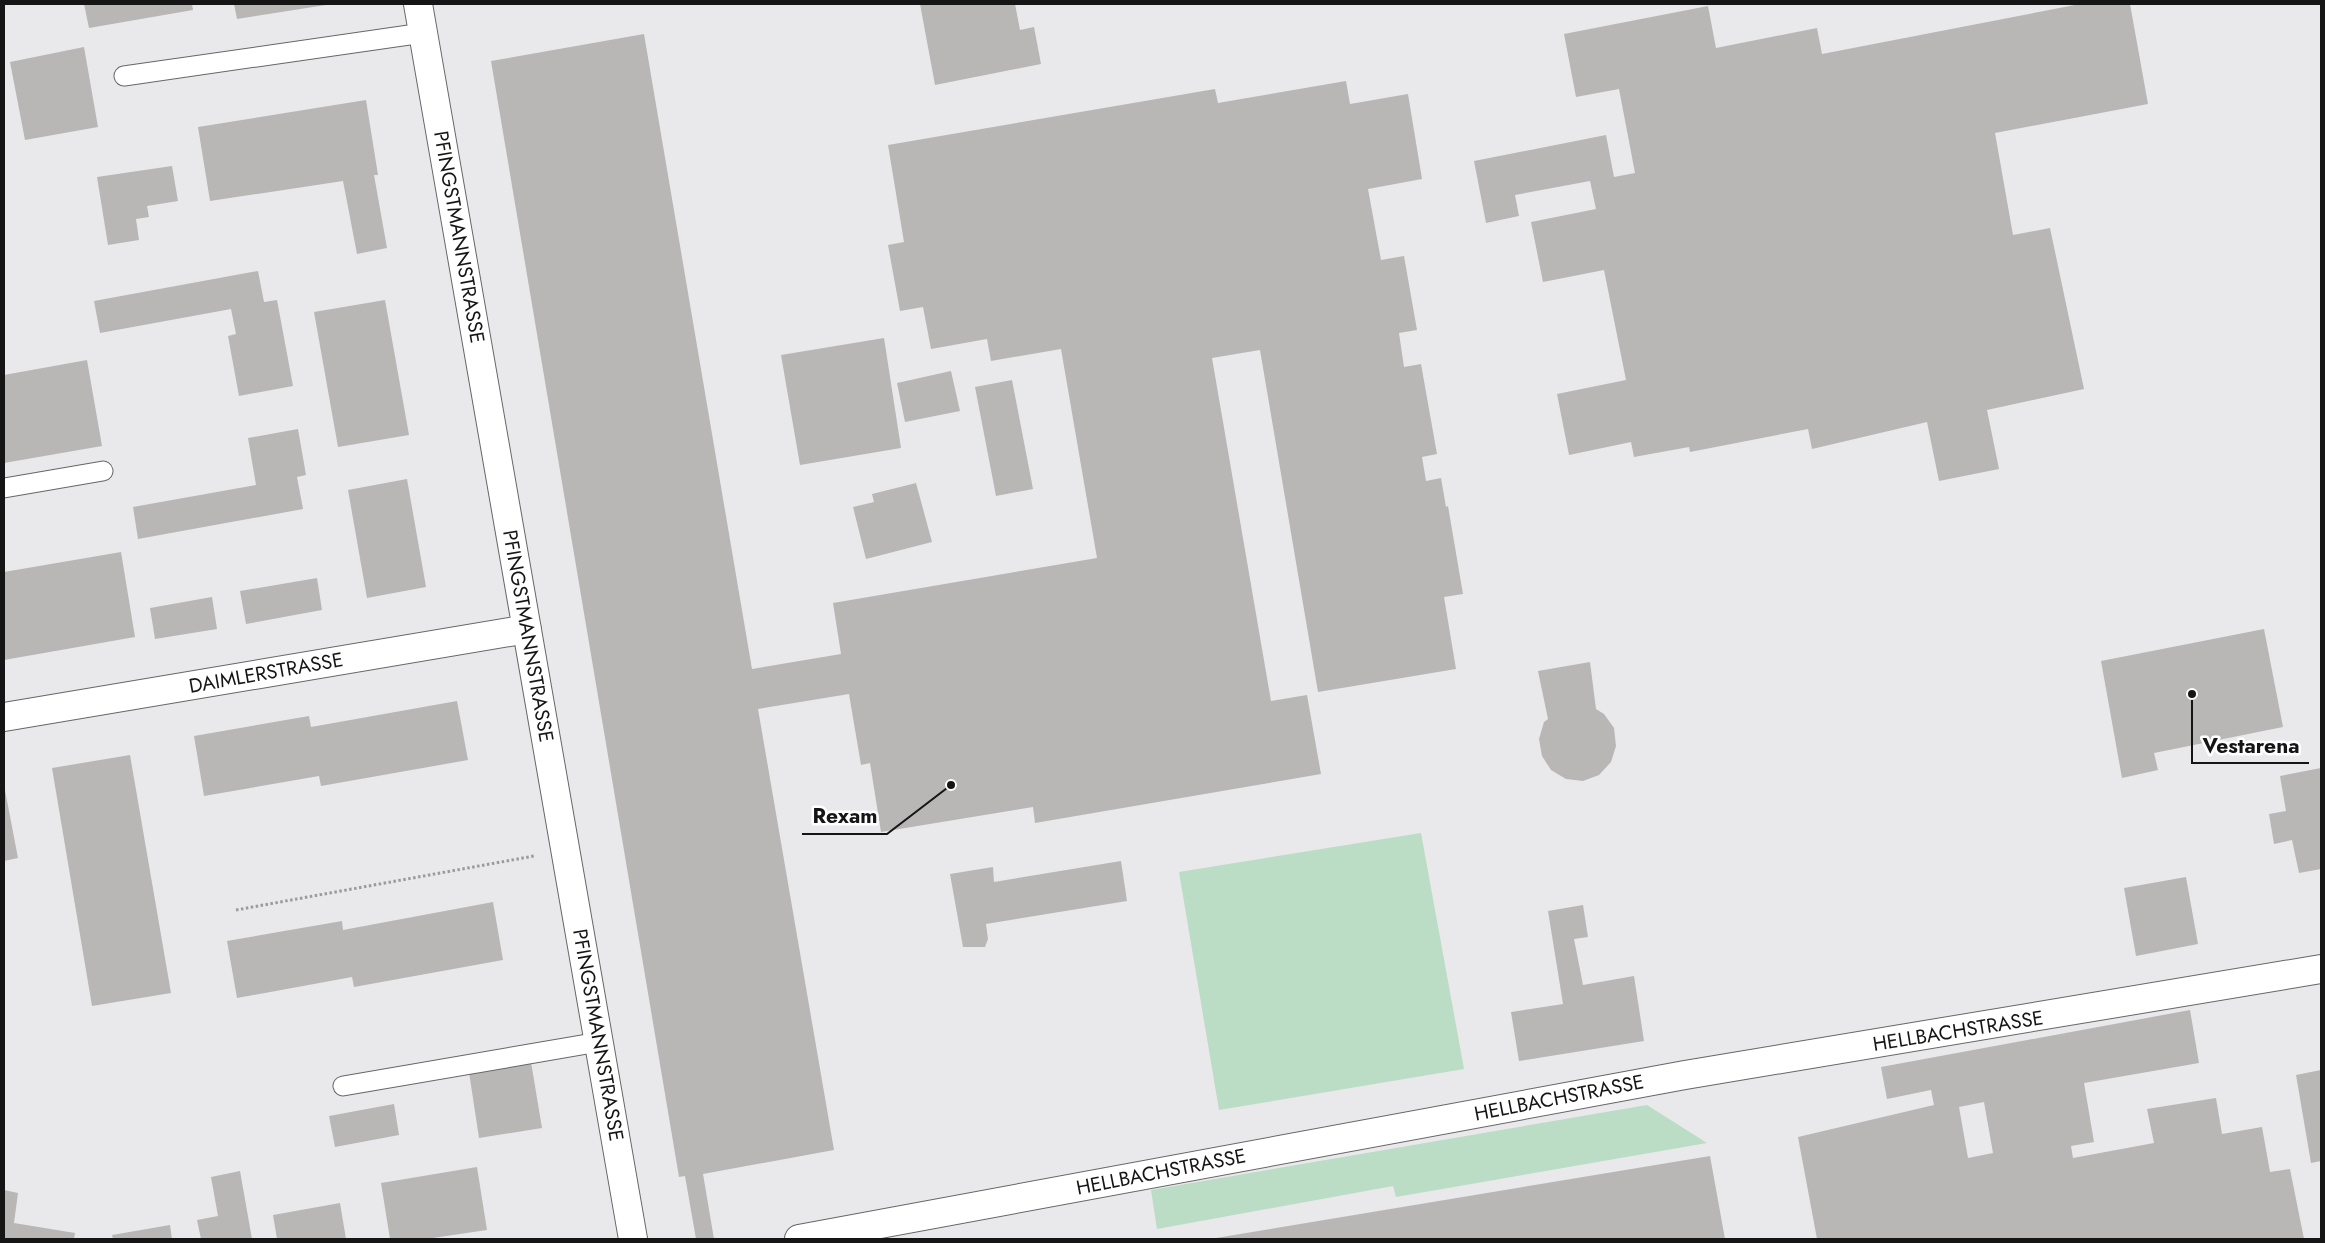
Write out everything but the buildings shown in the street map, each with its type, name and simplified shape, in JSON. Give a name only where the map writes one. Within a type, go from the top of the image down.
[{"type":"street","name":"PFINGSTMANNSTRASSE","points":[[418,4],[633,1239]]},
{"type":"street","name":"DAIMLERSTRASSE","points":[[4,717],[527,629]]},
{"type":"street","name":"HELLBACHSTRASSE","points":[[799,1239],[1685,1075],[2321,970]]},
{"type":"lane","points":[[124,76],[423,33]]},
{"type":"lane","points":[[4,488],[103,471]]},
{"type":"lane","points":[[343,1086],[599,1042]]},
{"type":"path","points":[[236,910],[566,850]]},
{"type":"green space","points":[[1421,833],[1464,1069],[1219,1110],[1179,872]]},
{"type":"green space","points":[[1647,1105],[1707,1143],[1396,1197],[1393,1186],[1157,1229],[1151,1190]]},
{"type":"place","name":"Vestarena","points":[[2192,694]]},
{"type":"place","name":"Rexam","points":[[951,785]]}]
